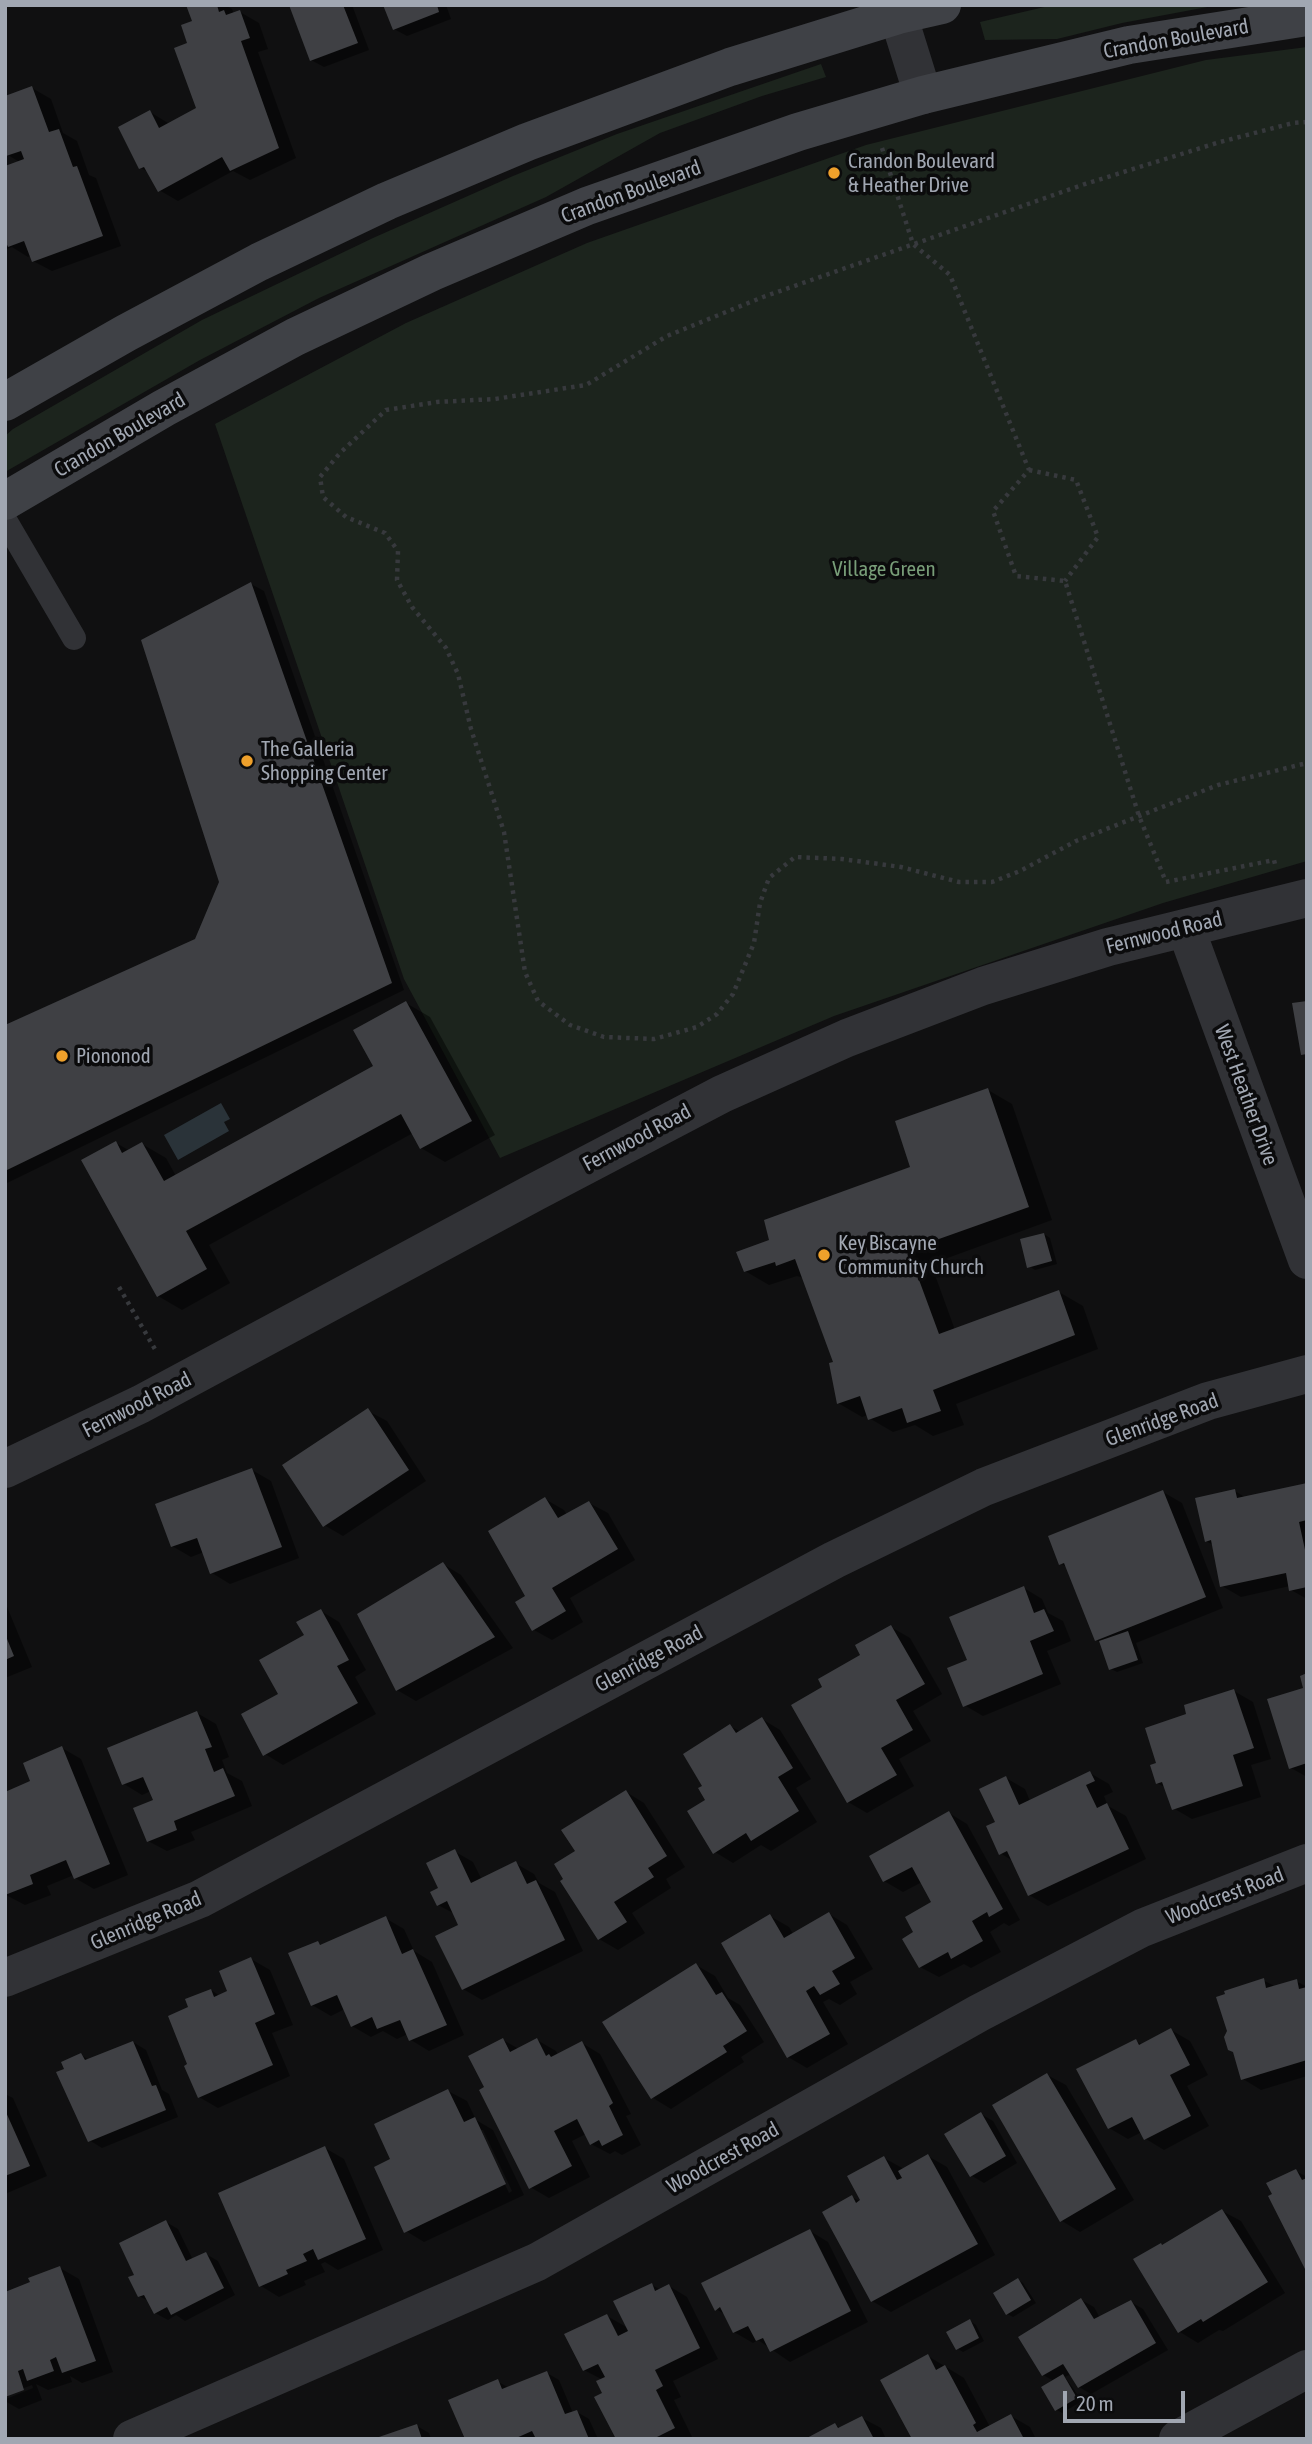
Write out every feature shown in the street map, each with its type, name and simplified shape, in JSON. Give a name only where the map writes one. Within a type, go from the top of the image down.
[{"type":"main road","points":[[5,402],[126,333],[247,269],[387,201],[527,142],[730,67],[897,10],[942,5]]},
{"type":"main road","name":"Crandon Boulevard","points":[[5,501],[164,408],[295,337],[432,272],[587,206],[798,132],[923,95],[1129,45],[1307,17]]},
{"type":"street","points":[[897,10],[923,95]]},
{"type":"street","name":"Fernwood Road","points":[[5,1469],[141,1404],[722,1094],[847,1038],[983,986],[1108,947],[1295,900]]},
{"type":"street","name":"West Heather Drive","points":[[1186,929],[1307,1261]]},
{"type":"street","name":"Glenridge Road","points":[[5,1979],[200,1899],[834,1560],[984,1487],[1208,1401],[1307,1374]]},
{"type":"street","name":"Woodcrest Road","points":[[132,2439],[537,2262],[979,2013],[1142,1928],[1307,1863]]},
{"type":"street","points":[[1178,2439],[1307,2369]]},
{"type":"lane","points":[[5,520],[74,638]]},
{"type":"path","points":[[870,111],[913,244],[950,275],[1029,470]]},
{"type":"path","points":[[1307,122],[1220,142],[1085,184],[763,297],[667,336],[586,385],[495,399],[437,402],[386,410],[340,453],[320,477],[323,497],[346,517],[385,533],[398,551],[397,579],[407,598],[446,648],[458,674],[471,729],[504,832],[525,972],[538,1002],[570,1025],[604,1037],[654,1039],[697,1027],[717,1014],[733,994],[754,943],[760,903],[769,878],[795,857],[842,859],[901,867],[959,882],[992,881],[1020,871],[1076,841],[1218,785],[1307,763]]},
{"type":"path","points":[[1029,470],[1076,480],[1098,537],[1065,581]]},
{"type":"path","points":[[1029,470],[993,511],[1016,576],[1065,581]]},
{"type":"path","points":[[1065,581],[1139,816],[1166,882],[1274,860],[1295,900]]},
{"type":"path","points":[[119,1287],[176,1385]]},
{"type":"green space","points":[[1053,5],[1218,5],[1122,23],[1057,39],[985,40],[980,22]]},
{"type":"green space","name":"Village Green","points":[[1307,47],[1307,861],[1163,903],[834,1016],[500,1158],[404,979],[215,424],[406,323],[587,243],[866,145],[1206,60]]},
{"type":"green space","points":[[821,64],[826,77],[762,96],[660,133],[546,197],[319,298],[200,360],[5,472],[5,436],[13,429],[202,320],[373,238],[513,176],[617,134]]},
{"type":"shaded area","points":[[221,1103],[230,1119],[224,1122],[229,1131],[178,1160],[164,1135]]},
{"type":"building","points":[[186,5],[217,5],[219,12],[224,10],[226,15],[240,10],[250,38],[241,41],[279,148],[230,171],[222,157],[158,192],[144,167],[139,169],[118,127],[150,110],[159,128],[196,108],[174,48],[187,43],[181,25],[192,21]]},
{"type":"building","points":[[289,5],[343,5],[358,43],[310,61]]},
{"type":"building","points":[[383,5],[437,5],[439,12],[393,30]]},
{"type":"building","points":[[32,86],[49,132],[59,129],[73,167],[77,166],[103,236],[32,262],[24,241],[8,247],[5,240],[5,166],[24,159],[21,151],[6,156],[5,153],[5,96]]},
{"type":"building","name":"The Galleria Shopping Center","points":[[251,582],[392,983],[5,1171],[5,1025],[195,939],[219,882],[141,640]]},
{"type":"building","points":[[406,1001],[472,1121],[420,1149],[401,1114],[186,1231],[207,1269],[157,1297],[81,1160],[116,1141],[122,1153],[142,1142],[164,1181],[373,1066],[353,1030]]},
{"type":"building","points":[[1307,1001],[1307,1054],[1301,1055],[1292,1003]]},
{"type":"building","name":"Key Biscayne Community Church","points":[[988,1088],[1029,1207],[908,1250],[939,1334],[1059,1290],[1075,1335],[933,1390],[941,1411],[907,1423],[902,1408],[868,1420],[860,1396],[837,1404],[829,1363],[833,1362],[795,1259],[744,1272],[736,1252],[769,1240],[764,1220],[910,1167],[895,1121]]},
{"type":"building","points":[[1044,1233],[1052,1261],[1027,1268],[1020,1239]]},
{"type":"building","points":[[368,1408],[409,1470],[323,1527],[282,1465]]},
{"type":"building","points":[[252,1468],[282,1547],[210,1574],[197,1538],[171,1547],[155,1504]]},
{"type":"building","points":[[1307,1483],[1307,1520],[1299,1522],[1307,1559],[1307,1587],[1289,1591],[1286,1573],[1220,1587],[1211,1540],[1205,1542],[1195,1498],[1235,1489],[1237,1498]]},
{"type":"building","points":[[1163,1490],[1206,1597],[1095,1641],[1064,1563],[1059,1565],[1048,1536]]},
{"type":"building","points":[[545,1497],[558,1518],[589,1501],[618,1549],[552,1588],[566,1611],[532,1631],[515,1602],[525,1596],[488,1531]]},
{"type":"building","points":[[443,1562],[495,1637],[396,1691],[357,1614]]},
{"type":"building","points":[[1024,1586],[1034,1613],[1044,1609],[1054,1631],[1030,1641],[1043,1674],[963,1707],[947,1668],[967,1660],[949,1617]]},
{"type":"building","points":[[321,1609],[349,1660],[337,1666],[358,1703],[263,1756],[241,1714],[278,1694],[259,1660],[304,1635],[296,1622]]},
{"type":"building","points":[[891,1625],[925,1684],[896,1700],[913,1730],[881,1748],[897,1775],[847,1803],[791,1705],[822,1687],[818,1679],[860,1655],[855,1645]]},
{"type":"building","points":[[1128,1631],[1138,1660],[1109,1670],[1099,1641]]},
{"type":"building","points":[[5,1634],[14,1656],[5,1660]]},
{"type":"building","points":[[1307,1673],[1307,1763],[1289,1769],[1267,1699],[1303,1688],[1300,1676]]},
{"type":"building","points":[[1234,1689],[1254,1748],[1233,1755],[1243,1786],[1172,1810],[1162,1782],[1156,1784],[1150,1765],[1156,1763],[1145,1728],[1186,1714],[1184,1705]]},
{"type":"building","points":[[197,1711],[212,1747],[205,1749],[214,1772],[223,1768],[235,1796],[174,1821],[177,1830],[147,1842],[133,1808],[153,1800],[143,1777],[122,1785],[107,1748]]},
{"type":"building","points":[[762,1717],[793,1768],[778,1777],[799,1811],[751,1841],[746,1833],[713,1854],[687,1811],[705,1800],[698,1788],[702,1786],[683,1754],[730,1724],[736,1733]]},
{"type":"building","points":[[62,1746],[110,1864],[74,1879],[66,1860],[30,1875],[33,1884],[5,1895],[5,1792],[30,1781],[23,1763]]},
{"type":"building","points":[[1090,1771],[1095,1781],[1086,1785],[1097,1808],[1107,1803],[1129,1849],[1028,1896],[1007,1851],[999,1855],[986,1826],[995,1822],[979,1789],[1006,1776],[1019,1805]]},
{"type":"building","points":[[626,1790],[667,1856],[648,1868],[654,1877],[614,1902],[627,1922],[598,1940],[560,1881],[563,1879],[554,1864],[575,1851],[561,1830]]},
{"type":"building","points":[[949,1811],[1003,1909],[989,1917],[987,1912],[972,1921],[983,1941],[951,1959],[948,1952],[919,1968],[902,1939],[913,1932],[905,1917],[931,1902],[912,1867],[883,1882],[869,1856]]},
{"type":"building","points":[[455,1849],[471,1883],[516,1861],[527,1884],[536,1880],[565,1940],[462,1990],[435,1936],[458,1925],[447,1901],[437,1906],[430,1892],[438,1888],[426,1863]]},
{"type":"building","points":[[829,1912],[855,1958],[832,1971],[840,1984],[820,1995],[814,1986],[806,1991],[830,2034],[787,2058],[721,1943],[770,1914],[784,1938]]},
{"type":"building","points":[[386,1916],[402,1954],[413,1949],[447,2025],[409,2041],[400,2020],[377,2029],[372,2017],[351,2027],[337,1995],[311,2006],[288,1953],[318,1941],[320,1945]]},
{"type":"building","points":[[251,1957],[275,2014],[255,2023],[273,2065],[198,2098],[184,2066],[187,2064],[168,2016],[188,2007],[185,1999],[211,1989],[214,1997],[227,1991],[219,1971]]},
{"type":"building","points":[[696,1963],[716,1995],[722,1992],[747,2031],[723,2046],[727,2052],[651,2099],[602,2022]]},
{"type":"building","points":[[1264,1978],[1266,1988],[1297,1979],[1299,1989],[1307,1987],[1307,2060],[1241,2080],[1233,2052],[1228,2050],[1224,2037],[1227,2031],[1216,1997],[1225,1994],[1224,1991]]},
{"type":"building","points":[[1171,2028],[1190,2065],[1170,2075],[1191,2116],[1144,2140],[1132,2117],[1108,2129],[1076,2069],[1136,2039],[1139,2045]]},
{"type":"building","points":[[503,2038],[510,2052],[537,2038],[546,2056],[549,2054],[551,2057],[582,2041],[613,2103],[609,2106],[623,2135],[602,2146],[599,2140],[590,2145],[577,2119],[554,2131],[572,2166],[529,2189],[479,2090],[484,2087],[468,2056]]},
{"type":"building","points":[[133,2041],[152,2086],[156,2085],[166,2110],[88,2142],[56,2072],[64,2069],[61,2062],[81,2053],[85,2060]]},
{"type":"building","points":[[1047,2073],[1116,2189],[1060,2222],[992,2105]]},
{"type":"building","points":[[448,2089],[464,2122],[475,2117],[506,2184],[404,2233],[374,2167],[390,2159],[374,2124]]},
{"type":"building","points":[[5,2110],[30,2166],[5,2176]]},
{"type":"building","points":[[981,2112],[1006,2156],[970,2177],[944,2134]]},
{"type":"building","points":[[325,2146],[366,2239],[318,2260],[313,2249],[303,2254],[307,2261],[286,2270],[288,2274],[259,2287],[218,2193]]},
{"type":"building","points":[[928,2154],[978,2244],[871,2302],[822,2212],[852,2195],[856,2203],[860,2200],[847,2176],[884,2156],[897,2180],[902,2178],[898,2171]]},
{"type":"building","points":[[1296,2169],[1302,2180],[1307,2178],[1305,2269],[1268,2196],[1272,2194],[1266,2183]]},
{"type":"building","points":[[1222,2209],[1268,2282],[1203,2322],[1201,2319],[1178,2333],[1133,2259]]},
{"type":"building","points":[[166,2220],[186,2261],[206,2252],[224,2288],[171,2315],[167,2307],[154,2314],[144,2295],[138,2297],[128,2277],[134,2275],[119,2243]]},
{"type":"building","points":[[810,2229],[851,2311],[770,2352],[763,2338],[756,2341],[748,2326],[733,2333],[720,2307],[715,2311],[701,2283]]},
{"type":"building","points":[[60,2266],[96,2361],[62,2373],[56,2357],[50,2360],[54,2371],[27,2381],[23,2369],[18,2371],[24,2390],[5,2397],[5,2292],[30,2282],[28,2278]]},
{"type":"building","points":[[1018,2278],[1031,2300],[1006,2315],[993,2293]]},
{"type":"building","points":[[652,2283],[655,2291],[669,2284],[700,2348],[655,2370],[663,2386],[656,2390],[675,2428],[653,2439],[616,2439],[594,2397],[602,2393],[596,2381],[605,2377],[598,2364],[583,2371],[564,2334],[607,2314],[618,2336],[628,2331],[613,2301]]},
{"type":"building","points":[[1081,2298],[1094,2319],[1131,2300],[1156,2343],[1078,2388],[1063,2364],[1042,2376],[1018,2337]]},
{"type":"building","points":[[970,2319],[979,2338],[956,2350],[946,2332]]},
{"type":"building","points":[[928,2354],[936,2370],[945,2365],[976,2423],[973,2425],[977,2432],[1011,2414],[1024,2439],[912,2439],[880,2380]]},
{"type":"building","points":[[547,2371],[565,2414],[577,2410],[589,2439],[536,2439],[532,2431],[514,2439],[465,2439],[448,2400],[498,2379],[502,2389]]},
{"type":"building","points":[[1063,2374],[1077,2398],[1055,2411],[1041,2387]]},
{"type":"building","points":[[862,2416],[874,2439],[805,2439],[835,2423],[838,2428]]},
{"type":"building","points":[[417,2424],[422,2439],[376,2439],[376,2438]]},
{"type":"place","name":"Crandon Boulevard & Heather Drive","points":[[834,173]]},
{"type":"place","name":"The Galleria Shopping Center","points":[[247,761]]},
{"type":"place","name":"Piononod","points":[[62,1056]]},
{"type":"place","name":"Key Biscayne Community Church","points":[[824,1255]]}]
